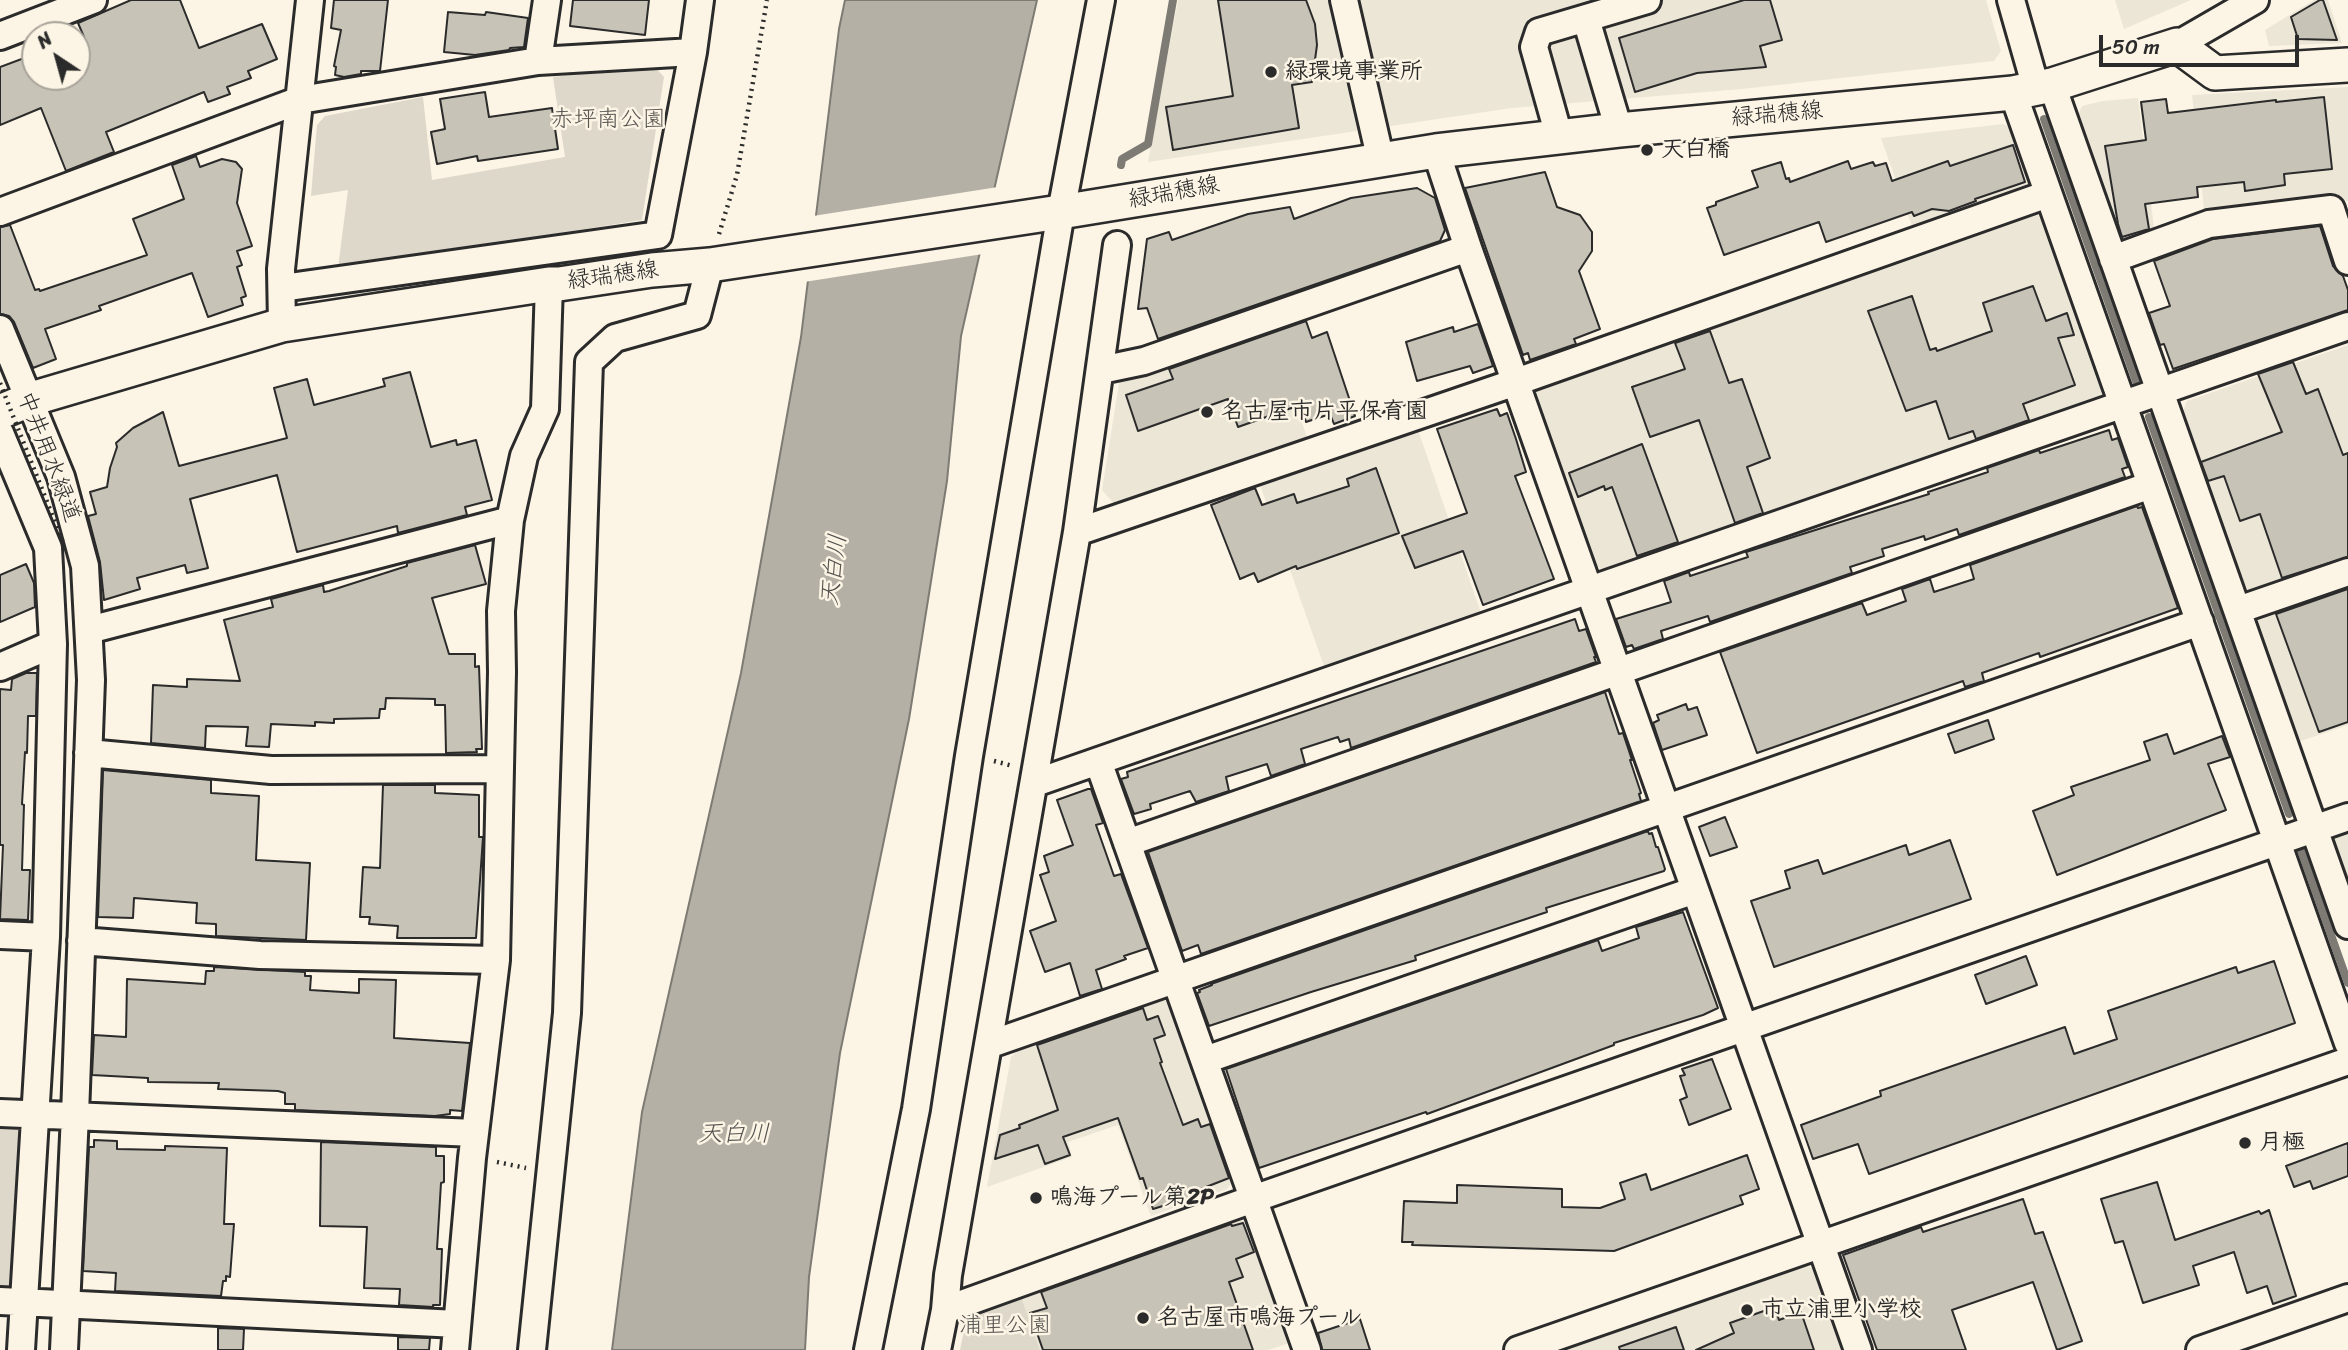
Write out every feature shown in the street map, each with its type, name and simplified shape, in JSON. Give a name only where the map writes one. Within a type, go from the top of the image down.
[{"type":"main road","name":"緑瑞穂線","points":[[0,412],[31,399],[282,326],[549,284],[717,264],[1062,212],[1436,151],[1559,136],[2034,89],[2177,45]]},
{"type":"main road","points":[[2177,45],[2215,72],[2348,65]]},
{"type":"street","points":[[0,36],[93,0]]},
{"type":"street","points":[[282,326],[281,269],[310,0]]},
{"type":"street","points":[[538,61],[547,0]]},
{"type":"street","points":[[282,288],[658,234],[693,52],[700,0]]},
{"type":"street","points":[[868,1350],[916,1109],[969,757],[1101,0]]},
{"type":"street","points":[[1344,0],[1381,161]]},
{"type":"street","points":[[1559,136],[1534,47],[1539,32],[1647,0]]},
{"type":"street","points":[[2011,0],[2034,89],[2048,194],[2348,1043]]},
{"type":"street","points":[[2177,45],[2255,0]]},
{"type":"street","points":[[1586,19],[1619,130]]},
{"type":"street","points":[[0,212],[300,100],[538,61],[693,52]]},
{"type":"street","points":[[2034,89],[2113,259],[2348,925]]},
{"type":"street","points":[[1436,151],[1858,1350]]},
{"type":"street","points":[[1077,532],[1516,382],[2048,194]]},
{"type":"street","points":[[2113,259],[2209,224],[2331,209],[2348,261]]},
{"type":"street","points":[[937,1350],[1077,532],[1117,245]]},
{"type":"street","points":[[1101,370],[1144,361],[1468,248]]},
{"type":"street","points":[[532,1350],[567,1013],[589,362],[615,338],[697,315],[717,264]]},
{"type":"street","points":[[11,1301],[66,1303],[456,1337],[474,1145],[496,960],[501,611],[510,520],[524,456],[545,408],[549,284]]},
{"type":"street","points":[[1033,791],[1098,761],[2348,326]]},
{"type":"street","points":[[0,329],[61,477],[85,566],[91,680],[64,1350]]},
{"type":"street","points":[[0,433],[48,548],[54,644],[46,937],[37,1115],[11,1301],[22,1350]]},
{"type":"street","points":[[1127,843],[2151,485]]},
{"type":"street","points":[[89,630],[510,520]]},
{"type":"street","points":[[2238,610],[2348,572]]},
{"type":"street","points":[[988,1045],[2200,622]]},
{"type":"street","points":[[0,667],[54,644]]},
{"type":"street","points":[[88,753],[271,770],[500,769]]},
{"type":"street","points":[[1098,761],[1307,1350]]},
{"type":"street","points":[[945,1310],[1253,1199],[2348,817]]},
{"type":"street","points":[[1205,1060],[1695,890]]},
{"type":"street","points":[[0,935],[46,937]]},
{"type":"street","points":[[81,941],[260,955],[496,960]]},
{"type":"street","points":[[1518,1350],[2348,1061]]},
{"type":"street","points":[[0,1113],[75,1115],[474,1145]]},
{"type":"street","points":[[2200,1350],[2348,1298]]},
{"type":"path","points":[[717,264],[737,175],[767,0]]},
{"type":"path","name":"中井用水緑道","points":[[0,383],[64,545]]},
{"type":"path","points":[[969,757],[1013,765],[1012,784],[1033,791]]},
{"type":"path","points":[[474,1145],[551,1172]]},
{"type":"shaded area","points":[[1178,0],[1986,0],[2001,51],[1994,61],[1742,89],[1512,108],[1148,162]]},
{"type":"shaded area","points":[[2115,0],[2191,0],[2124,29]]},
{"type":"shaded area","points":[[2314,0],[2328,0],[2342,43],[2269,46],[2265,30]]},
{"type":"shaded area","points":[[2348,87],[2348,201],[2205,219],[2192,95]]},
{"type":"shaded area","points":[[2138,98],[2155,236],[2129,246],[2117,238],[2076,120],[2082,106]]},
{"type":"shaded area","points":[[2003,124],[2014,129],[2032,178],[2024,191],[1913,229],[1881,138]]},
{"type":"shaded area","points":[[2032,213],[2045,218],[2106,388],[2098,402],[1607,572],[1593,564],[1533,397],[1540,385]]},
{"type":"shaded area","name":"名古屋市片平保育園","points":[[1268,324],[1308,440],[1116,506],[1102,490],[1119,383],[1133,372]]},
{"type":"shaded area","points":[[2348,345],[2348,560],[2253,592],[2239,585],[2182,414],[2187,401]]},
{"type":"shaded area","points":[[1417,427],[1482,616],[1325,669],[1259,482]]},
{"type":"shaded area","points":[[2348,583],[2348,725],[2295,743],[2254,627],[2261,614]]},
{"type":"shaded area","points":[[2348,829],[2348,894],[2331,846],[2337,833]]},
{"type":"shaded area","points":[[1158,997],[1173,1005],[1234,1179],[1227,1189],[1151,1216],[1118,1125],[1068,1142],[1072,1157],[987,1187],[1011,1057],[1027,1042]]},
{"type":"shaded area","points":[[1238,1215],[1251,1222],[1293,1342],[1268,1350],[1040,1350],[1019,1291]]},
{"type":"shaded area","name":"市立浦里小学校","points":[[1801,1263],[1813,1269],[1842,1350],[1551,1350]]},
{"type":"green space","name":"赤坪南公園","points":[[653,65],[664,77],[642,220],[338,268],[348,190],[311,196],[317,125],[325,116],[423,97],[432,180],[565,157],[553,77]]},
{"type":"green space","points":[[0,1128],[21,1128],[12,1289],[0,1288]]},
{"type":"green space","name":"浦里公園","points":[[1019,1291],[1040,1350],[960,1350],[967,1315]]},
{"type":"water","name":"天白川","points":[[845,0],[1037,0],[961,336],[947,481],[909,719],[840,1053],[809,1277],[805,1350],[612,1350],[642,1112],[741,673],[801,337],[839,29]]},
{"type":"pier","points":[[998,187],[983,254],[804,282],[813,216]]},
{"type":"building","points":[[131,0],[180,0],[199,48],[262,24],[277,59],[248,71],[251,78],[227,87],[230,94],[208,102],[204,92],[106,132],[114,152],[66,171],[41,108],[0,125],[0,67],[21,59],[21,91],[91,91],[91,21],[83,21]]},
{"type":"building","points":[[334,0],[388,0],[380,71],[361,71],[361,74],[344,77],[335,75],[334,66],[341,30],[331,28]]},
{"type":"building","points":[[573,0],[649,0],[645,35],[570,26]]},
{"type":"building","name":"緑環境事業所","points":[[1218,0],[1306,0],[1315,24],[1317,45],[1312,82],[1292,85],[1299,128],[1173,150],[1166,107],[1233,96]]},
{"type":"building","points":[[1744,0],[1770,0],[1782,40],[1760,46],[1766,67],[1697,73],[1635,92],[1619,38]]},
{"type":"building","points":[[2323,0],[2337,40],[2298,39],[2291,17]]},
{"type":"building","points":[[448,12],[485,15],[486,12],[528,18],[524,47],[475,55],[444,52]]},
{"type":"building","points":[[485,92],[489,117],[552,108],[558,149],[478,161],[477,156],[437,164],[431,132],[445,129],[440,99]]},
{"type":"building","points":[[2324,97],[2332,169],[2284,174],[2285,185],[2245,191],[2244,182],[2197,187],[2198,197],[2145,204],[2149,229],[2122,237],[2105,146],[2146,140],[2141,102],[2166,99],[2168,113]]},
{"type":"building","points":[[2013,145],[2025,182],[1949,211],[1932,209],[1914,216],[1912,212],[1826,242],[1819,222],[1724,255],[1707,208],[1716,205],[1716,202],[1758,187],[1752,171],[1781,162],[1786,179],[1789,178],[1790,182],[1848,161],[1851,169],[1873,162],[1875,166],[1886,163],[1892,181],[1948,161],[1950,166]]},
{"type":"building","points":[[196,156],[200,167],[222,159],[236,162],[242,169],[237,203],[252,246],[237,251],[242,265],[237,267],[246,296],[241,298],[243,305],[208,317],[192,273],[99,306],[101,310],[45,329],[56,359],[33,368],[14,322],[9,316],[0,314],[0,227],[10,225],[35,290],[40,291],[147,255],[133,219],[184,199],[172,165]]},
{"type":"building","points":[[1545,172],[1557,207],[1580,215],[1592,232],[1592,251],[1579,271],[1600,329],[1574,339],[1576,344],[1530,360],[1528,353],[1523,355],[1465,188]]},
{"type":"building","points":[[1417,188],[1435,198],[1445,230],[1440,241],[1158,339],[1147,308],[1138,309],[1147,239],[1169,232],[1172,240],[1248,214],[1290,207],[1294,219],[1351,198]]},
{"type":"building","points":[[2320,226],[2333,266],[2343,276],[2348,290],[2348,310],[2173,369],[2164,344],[2160,345],[2149,313],[2170,306],[2154,261],[2213,239]]},
{"type":"building","points":[[2033,286],[2046,321],[2067,313],[2074,335],[2058,338],[2075,385],[2023,404],[2029,420],[1976,439],[1973,431],[1949,439],[1936,401],[1906,411],[1868,311],[1912,296],[1930,350],[1936,348],[1937,351],[1992,331],[1983,303]]},
{"type":"building","points":[[1306,321],[1312,338],[1327,332],[1355,416],[1334,424],[1330,414],[1306,422],[1300,405],[1238,427],[1228,399],[1138,431],[1126,395],[1173,379],[1169,369]]},
{"type":"building","points":[[1478,324],[1493,366],[1473,373],[1470,366],[1417,381],[1406,342],[1453,327],[1454,332]]},
{"type":"building","points":[[1710,331],[1729,383],[1742,379],[1770,458],[1747,467],[1763,513],[1735,523],[1699,420],[1650,437],[1632,387],[1685,369],[1675,343]]},
{"type":"building","points":[[2293,362],[2306,394],[2318,389],[2343,455],[2348,453],[2348,557],[2282,578],[2260,514],[2240,521],[2224,476],[2208,481],[2201,462],[2282,432],[2258,374]]},
{"type":"building","points":[[410,372],[431,447],[456,440],[457,445],[476,440],[492,500],[465,507],[467,515],[398,533],[397,526],[297,552],[277,475],[190,499],[208,568],[187,573],[185,565],[137,578],[140,589],[104,600],[100,562],[88,516],[96,514],[90,492],[107,487],[116,443],[133,428],[163,412],[179,466],[287,438],[274,388],[307,379],[314,405],[385,386],[383,379]]},
{"type":"building","points":[[1497,409],[1500,416],[1507,413],[1516,439],[1526,472],[1515,476],[1554,579],[1483,605],[1463,551],[1415,568],[1402,536],[1467,513],[1437,429]]},
{"type":"building","points":[[2109,430],[2112,440],[2118,438],[2128,467],[2122,469],[2125,477],[1959,535],[1957,529],[1925,540],[1924,536],[1882,549],[1884,556],[1850,567],[1852,573],[1710,622],[1708,616],[1661,631],[1663,639],[1634,649],[1632,645],[1626,647],[1616,619],[1671,602],[1664,581],[1689,572],[1690,576],[1748,557],[1746,552],[1929,494],[1928,492],[1988,472],[1987,468],[2039,450],[2040,453]]},
{"type":"building","points":[[1642,444],[1678,542],[1637,556],[1612,487],[1605,490],[1604,486],[1578,497],[1569,473]]},
{"type":"building","points":[[1376,468],[1399,533],[1297,569],[1296,566],[1258,582],[1254,573],[1240,579],[1211,505],[1255,488],[1262,505],[1294,494],[1297,503],[1349,486],[1347,479]]},
{"type":"building","points":[[2137,506],[2142,507],[2178,608],[2040,657],[2039,653],[1982,673],[1984,681],[1965,687],[1963,681],[1757,753],[1720,652],[1862,603],[1867,615],[1906,601],[1902,589],[1930,579],[1934,592],[1974,579],[1970,565]]},
{"type":"building","points":[[475,545],[486,584],[432,598],[449,654],[475,654],[475,667],[479,666],[482,749],[476,749],[477,752],[446,753],[445,705],[435,705],[435,699],[386,698],[385,709],[380,709],[379,718],[334,719],[334,723],[315,722],[315,726],[271,724],[269,747],[246,746],[248,727],[206,726],[205,748],[151,743],[153,685],[187,687],[187,679],[240,681],[224,620],[273,607],[271,599],[323,585],[324,592],[329,591],[407,566],[407,563]]},
{"type":"building","points":[[26,564],[34,583],[35,607],[0,622],[0,575]]},
{"type":"building","points":[[2348,589],[2348,722],[2319,732],[2276,614]]},
{"type":"building","points":[[1575,619],[1579,631],[1586,629],[1596,662],[1351,748],[1349,739],[1340,742],[1338,737],[1301,749],[1305,764],[1271,776],[1267,764],[1226,777],[1229,791],[1196,802],[1190,791],[1150,804],[1151,809],[1134,814],[1121,779],[1128,777],[1127,772]]},
{"type":"building","points":[[26,673],[37,673],[36,716],[28,716],[22,804],[22,870],[30,870],[28,920],[0,919],[3,845],[0,845],[0,689],[11,690],[12,679]]},
{"type":"building","points":[[1605,692],[1619,734],[1623,733],[1632,760],[1641,801],[1201,954],[1198,945],[1182,951],[1148,852]]},
{"type":"building","points":[[1686,704],[1688,710],[1697,707],[1707,735],[1662,750],[1653,723],[1659,720],[1657,715]]},
{"type":"building","points":[[1988,720],[1994,739],[1955,753],[1948,734]]},
{"type":"building","points":[[2167,734],[2174,754],[2222,736],[2230,757],[2208,764],[2226,810],[2057,875],[2033,811],[2074,795],[2071,787],[2150,760],[2144,742]]},
{"type":"building","points":[[103,770],[211,780],[211,793],[259,796],[256,860],[310,863],[306,940],[216,936],[216,924],[196,923],[197,903],[134,898],[133,918],[98,917]]},
{"type":"building","points":[[383,785],[435,785],[435,793],[479,795],[479,837],[483,837],[476,938],[397,938],[398,926],[369,924],[370,917],[360,917],[363,867],[380,868]]},
{"type":"building","points":[[1091,789],[1103,823],[1096,825],[1114,876],[1121,874],[1148,948],[1096,970],[1102,989],[1080,996],[1070,963],[1045,972],[1030,931],[1056,921],[1040,875],[1049,872],[1044,856],[1073,845],[1057,800]]},
{"type":"building","points":[[1725,817],[1737,847],[1710,856],[1699,827]]},
{"type":"building","points":[[1648,831],[1649,834],[1652,833],[1658,847],[1664,871],[1546,908],[1547,912],[1415,956],[1416,960],[1209,1026],[1197,993],[1211,984]]},
{"type":"building","points":[[1950,840],[1971,899],[1774,967],[1751,901],[1790,888],[1785,871],[1818,860],[1823,874],[1906,845],[1909,855]]},
{"type":"building","points":[[1683,912],[1718,1008],[1614,1043],[1427,1114],[1426,1112],[1259,1168],[1226,1069],[1598,940],[1602,951],[1639,938],[1636,927]]},
{"type":"building","points":[[2026,956],[2037,985],[1986,1004],[1975,975]]},
{"type":"building","points":[[2274,961],[2295,1023],[1869,1174],[1858,1144],[1813,1159],[1801,1125],[1881,1096],[1880,1091],[2065,1027],[2074,1054],[2117,1039],[2108,1011],[2236,967],[2238,973]]},
{"type":"building","points":[[214,967],[305,972],[305,976],[311,976],[310,990],[359,993],[359,979],[396,980],[394,1038],[470,1043],[462,1111],[450,1110],[450,1114],[435,1116],[295,1110],[295,1104],[285,1104],[285,1093],[278,1091],[218,1089],[219,1083],[148,1082],[148,1078],[92,1075],[94,1035],[126,1037],[127,979],[205,984],[206,971],[214,971]]},
{"type":"building","points":[[1143,1008],[1147,1020],[1158,1016],[1165,1035],[1154,1039],[1183,1125],[1198,1119],[1201,1127],[1210,1124],[1229,1178],[1201,1189],[1205,1200],[1185,1207],[1182,1200],[1153,1209],[1118,1118],[1063,1137],[1070,1155],[1045,1164],[1038,1145],[995,1159],[1000,1135],[1058,1110],[1037,1045]]},
{"type":"building","points":[[1712,1059],[1731,1109],[1689,1125],[1680,1100],[1687,1097],[1680,1076],[1685,1075],[1682,1069]]},
{"type":"building","points":[[94,1140],[117,1141],[117,1149],[165,1150],[165,1146],[227,1148],[224,1224],[234,1224],[230,1277],[226,1276],[226,1281],[223,1281],[221,1296],[115,1291],[116,1273],[83,1271],[89,1147],[94,1147]]},
{"type":"building","points":[[321,1142],[436,1147],[436,1156],[444,1156],[437,1249],[442,1249],[440,1305],[399,1305],[400,1289],[364,1288],[367,1227],[320,1226]]},
{"type":"building","points":[[2348,1143],[2348,1176],[2313,1189],[2310,1181],[2294,1187],[2286,1166]]},
{"type":"building","points":[[1747,1155],[1759,1189],[1740,1196],[1743,1204],[1614,1251],[1412,1245],[1413,1242],[1402,1242],[1404,1201],[1457,1203],[1457,1185],[1562,1189],[1562,1207],[1600,1208],[1625,1199],[1620,1183],[1646,1174],[1651,1190]]},
{"type":"building","points":[[2157,1182],[2175,1240],[2269,1210],[2296,1296],[2273,1304],[2267,1286],[2247,1293],[2234,1252],[2193,1266],[2199,1285],[2143,1303],[2123,1241],[2115,1243],[2101,1199]]},
{"type":"building","points":[[2023,1199],[2035,1234],[2043,1232],[2082,1341],[2057,1350],[2033,1282],[1952,1310],[1966,1350],[1877,1350],[1843,1255],[1921,1227],[1923,1232]]},
{"type":"building","points":[[1243,1223],[1254,1252],[1236,1259],[1243,1277],[1229,1282],[1253,1350],[1043,1350],[1030,1313],[1047,1308],[1041,1292],[1231,1224]]},
{"type":"building","points":[[1775,1307],[1779,1320],[1801,1312],[1814,1350],[1696,1350],[1734,1333],[1730,1323]]},
{"type":"building","points":[[1360,1319],[1370,1350],[1322,1350],[1318,1333]]},
{"type":"building","points":[[1676,1327],[1684,1350],[1620,1350],[1619,1347]]},
{"type":"building","points":[[218,1328],[244,1329],[243,1350],[218,1350]]},
{"type":"building","points":[[398,1337],[430,1338],[429,1350],[398,1350]]},
{"type":"waterway","points":[[1121,165],[1122,159],[1148,144],[1173,0]]},
{"type":"waterway","points":[[2044,119],[2137,384]]},
{"type":"waterway","points":[[2149,417],[2289,814]]},
{"type":"waterway","points":[[2301,850],[2348,983]]},
{"type":"place","name":"緑環境事業所","points":[[1271,72]]},
{"type":"place","name":"天白橋","points":[[1647,150]]},
{"type":"place","name":"名古屋市片平保育園","points":[[1207,412]]},
{"type":"place","name":"月極","points":[[2245,1143]]},
{"type":"place","name":"鳴海プール第2P","points":[[1036,1198]]},
{"type":"place","name":"市立浦里小学校","points":[[1747,1310]]},
{"type":"place","name":"名古屋市鳴海プール","points":[[1143,1318]]}]
